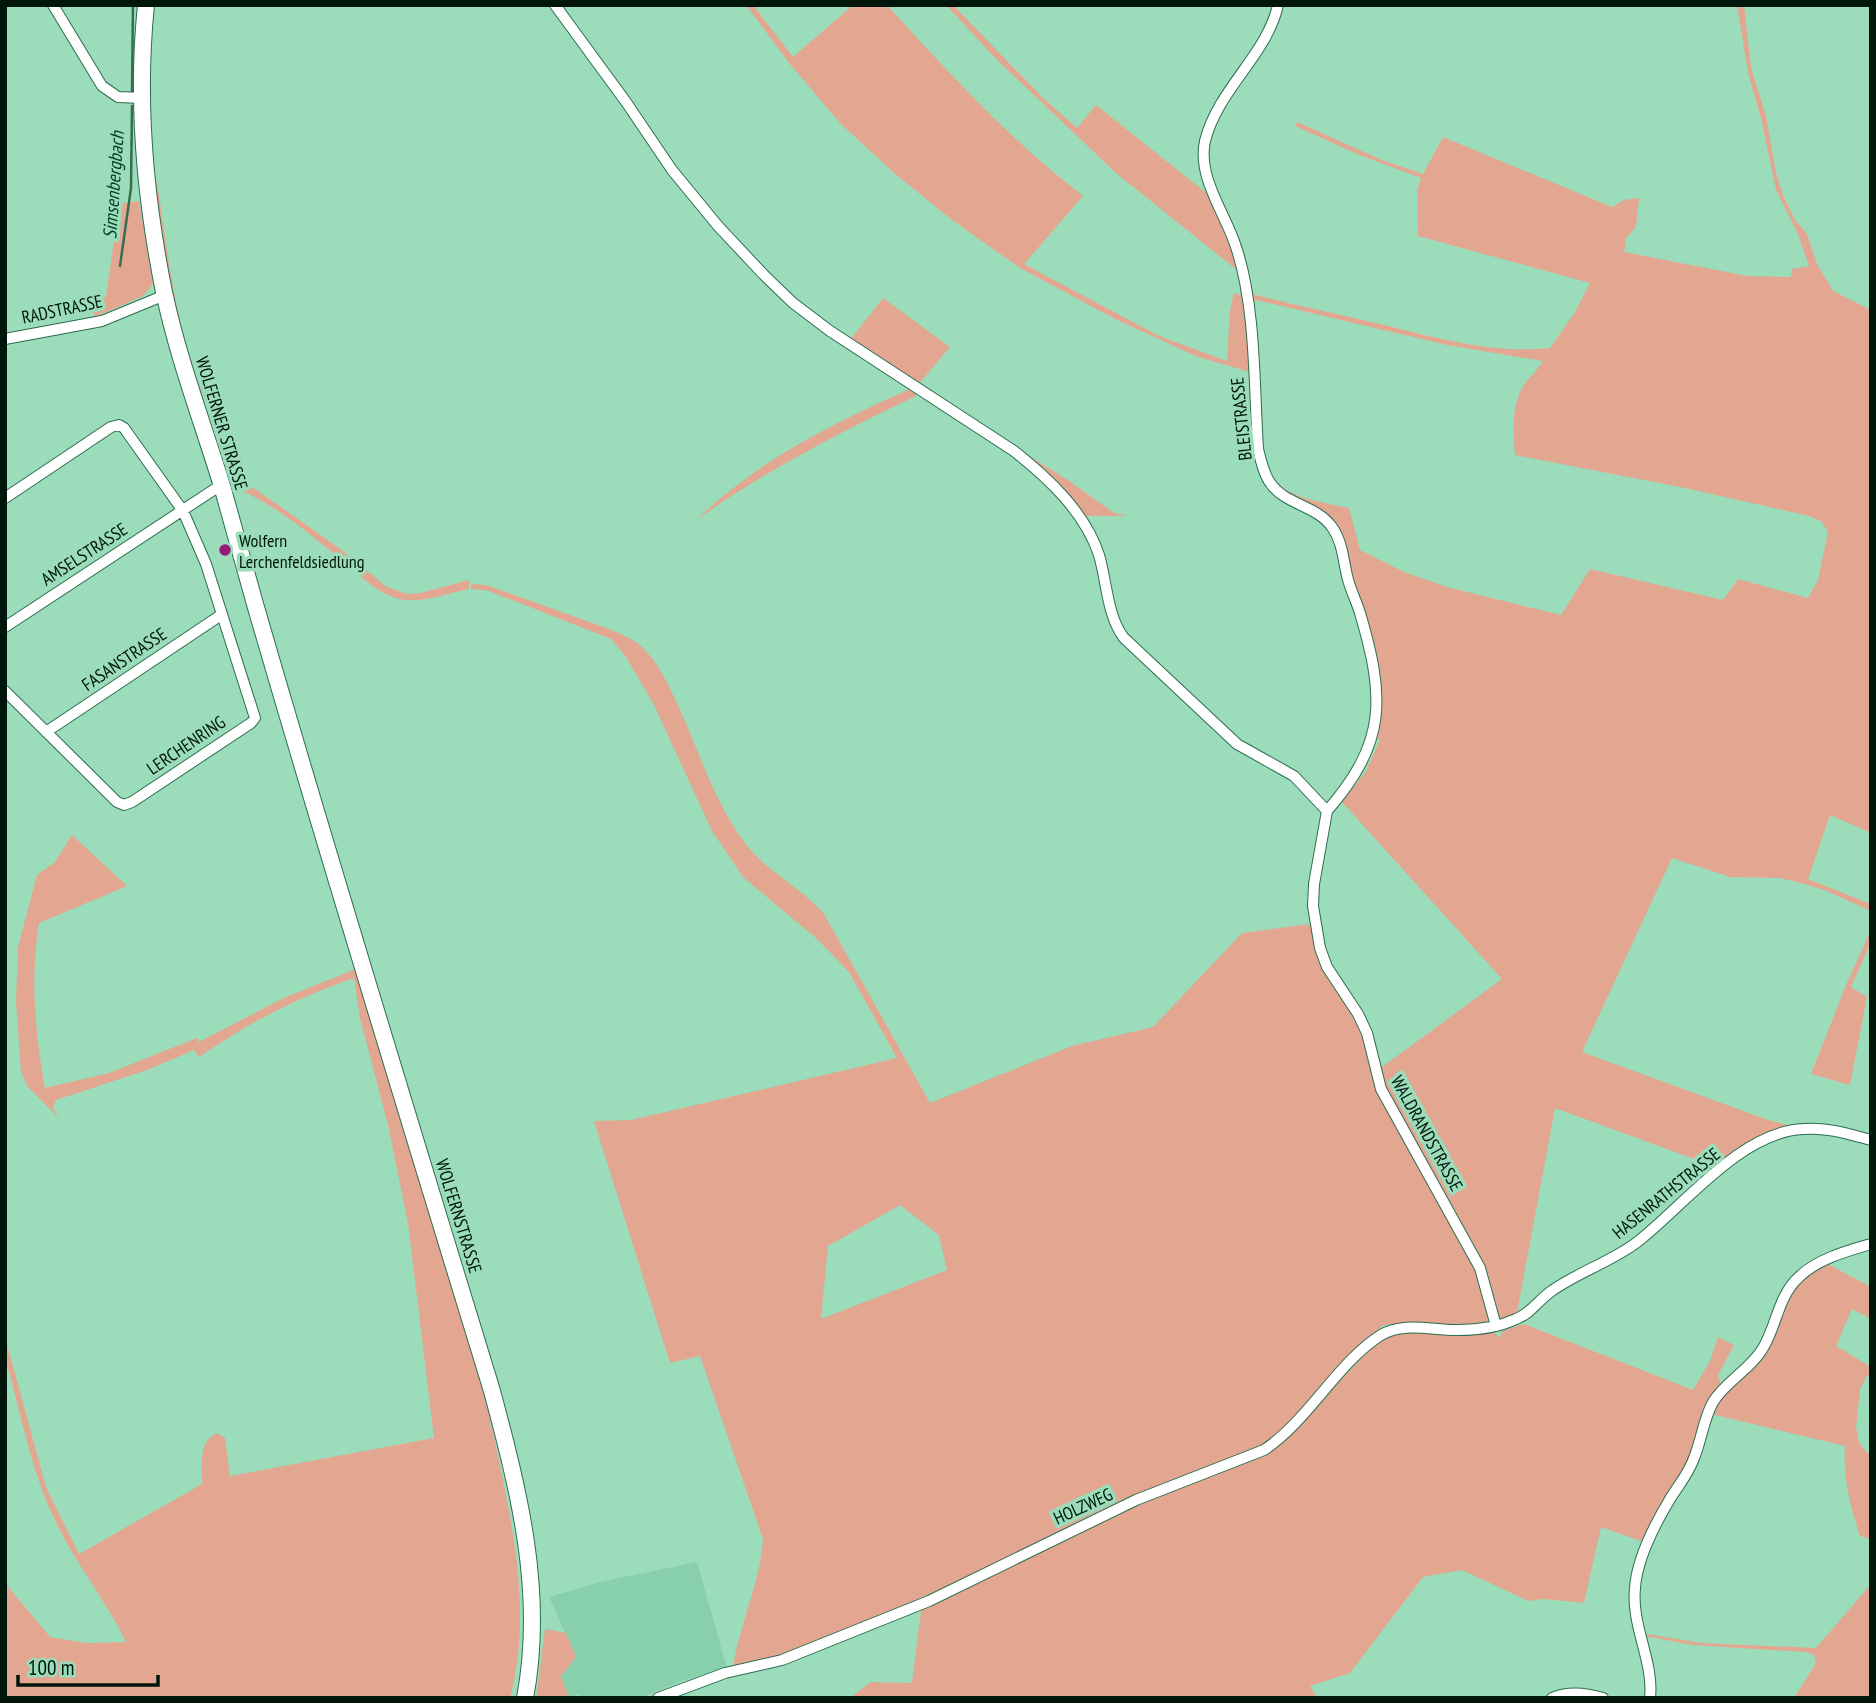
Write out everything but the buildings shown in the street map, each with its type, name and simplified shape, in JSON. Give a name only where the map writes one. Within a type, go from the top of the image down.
[{"type":"main road","name":"WOLFERNER STRASSE","points":[[146,5],[143,98],[146,179],[165,295],[189,385],[222,485],[299,754]]},
{"type":"main road","name":"WOLFERNSTRASSE","points":[[299,754],[492,1391],[522,1509],[533,1597],[531,1654],[525,1698]]},
{"type":"street","points":[[52,5],[102,86],[118,97],[143,98]]},
{"type":"street","points":[[555,5],[672,170],[718,226],[764,275],[793,303],[830,331],[1014,451],[1038,471],[1060,492],[1082,520],[1098,552],[1115,623],[1125,638],[1237,744],[1294,776],[1326,811]]},
{"type":"street","name":"BLEISTRASSE","points":[[1278,5],[1276,16],[1257,54],[1240,72],[1219,107],[1205,142],[1206,175],[1237,248],[1249,310],[1261,462],[1270,483],[1276,489],[1319,514],[1335,532],[1364,629],[1378,692],[1372,740],[1364,760],[1345,790],[1326,811]]},
{"type":"street","name":"RADSTRASSE","points":[[5,339],[102,321],[165,295]]},
{"type":"street","name":"LERCHENRING","points":[[5,498],[111,427],[119,425],[124,428],[183,511],[206,564],[255,718],[124,805],[117,802],[5,691]]},
{"type":"street","points":[[183,511],[222,485]]},
{"type":"street","name":"AMSELSTRASSE","points":[[5,627],[183,511]]},
{"type":"street","name":"FASANSTRASSE","points":[[46,732],[221,615]]},
{"type":"street","name":"WALDRANDSTRASSE","points":[[1326,811],[1313,906],[1320,948],[1327,967],[1367,1032],[1381,1089],[1480,1268],[1496,1326]]},
{"type":"street","name":"HASENRATHSTRASSE","points":[[1496,1326],[1532,1310],[1550,1292],[1633,1245],[1696,1188],[1769,1137],[1794,1129],[1817,1128],[1871,1140]]},
{"type":"street","points":[[1650,1698],[1652,1683],[1636,1620],[1636,1579],[1657,1525],[1694,1459],[1706,1415],[1714,1400],[1762,1350],[1785,1294],[1796,1279],[1823,1261],[1871,1244]]},
{"type":"street","name":"HOLZWEG","points":[[658,1698],[725,1673],[782,1660],[929,1601],[1136,1500],[1264,1450],[1283,1437],[1370,1343],[1384,1333],[1404,1328],[1458,1330],[1496,1326]]},
{"type":"street","points":[[1552,1698],[1572,1693],[1603,1698]]},
{"type":"shaded area","points":[[746,5],[753,5],[793,57],[853,5],[887,5],[1005,129],[1083,196],[1024,264],[1159,336],[1227,361],[1230,310],[1234,293],[1244,296],[1250,372],[1198,357],[1117,320],[1020,268],[952,220],[894,173],[841,124],[789,63]]},
{"type":"shaded area","points":[[946,5],[953,5],[1042,97],[1077,128],[1096,105],[1209,195],[1230,240],[1238,271],[1116,173],[997,60]]},
{"type":"shaded area","points":[[1737,5],[1744,5],[1751,68],[1766,116],[1776,173],[1783,195],[1795,220],[1807,234],[1817,264],[1833,291],[1871,310],[1871,833],[1830,815],[1808,879],[1871,904],[1871,911],[1801,883],[1780,878],[1730,877],[1672,858],[1582,1052],[1788,1125],[1714,1168],[1555,1108],[1517,1313],[1503,1319],[1497,1318],[1440,1187],[1378,1070],[1502,979],[1342,802],[1366,771],[1380,740],[1376,738],[1382,701],[1381,684],[1337,530],[1285,494],[1273,478],[1298,496],[1349,508],[1360,550],[1404,572],[1447,587],[1561,615],[1590,569],[1723,600],[1738,579],[1808,598],[1818,580],[1828,532],[1821,521],[1809,516],[1685,488],[1515,455],[1517,400],[1525,383],[1543,361],[1447,345],[1256,300],[1251,303],[1249,293],[1443,339],[1485,347],[1528,349],[1550,348],[1575,312],[1590,283],[1418,236],[1417,191],[1421,178],[1357,154],[1295,126],[1297,122],[1382,160],[1423,174],[1443,137],[1612,207],[1624,200],[1639,198],[1636,227],[1626,238],[1624,252],[1747,276],[1791,277],[1792,269],[1809,266],[1797,232],[1776,190],[1761,118],[1748,73]]},
{"type":"shaded area","points":[[157,182],[182,331],[197,379],[217,422],[227,459],[238,477],[339,548],[387,587],[408,594],[420,593],[469,580],[469,589],[421,600],[406,600],[388,595],[290,520],[261,501],[232,487],[226,473],[216,424],[193,374],[168,282],[154,185]]},
{"type":"shaded area","points":[[139,201],[153,284],[143,296],[95,317],[90,302],[106,297],[119,204]]},
{"type":"shaded area","points":[[883,298],[950,347],[918,385],[850,340]]},
{"type":"shaded area","points":[[910,389],[916,396],[803,453],[696,520],[745,479],[797,445]]},
{"type":"shaded area","points":[[1016,448],[1114,513],[1128,516],[1083,516]]},
{"type":"shaded area","points":[[471,584],[486,585],[609,629],[634,641],[649,654],[670,689],[710,781],[734,828],[753,853],[824,914],[930,1103],[1072,1046],[1153,1027],[1242,933],[1310,924],[1317,949],[1356,1016],[1378,1090],[1476,1270],[1489,1318],[1485,1324],[1460,1326],[1413,1322],[1383,1325],[1343,1365],[1280,1436],[1263,1445],[1114,1503],[971,1576],[864,1623],[762,1662],[733,1667],[758,1571],[763,1539],[700,1356],[670,1363],[594,1121],[631,1120],[897,1058],[849,972],[816,938],[743,877],[712,831],[654,705],[626,657],[611,639],[486,590],[471,589]],"holes":[[[900,1205],[939,1235],[947,1270],[821,1319],[828,1246]]]},
{"type":"shaded area","points":[[72,835],[127,886],[39,923],[35,1006],[45,1088],[109,1073],[197,1038],[199,1042],[286,997],[356,969],[491,1418],[490,1426],[512,1528],[520,1597],[517,1665],[510,1698],[5,1698],[5,1583],[50,1637],[87,1643],[126,1642],[70,1548],[45,1497],[5,1357],[5,1337],[46,1487],[79,1554],[202,1484],[204,1448],[217,1433],[225,1438],[230,1476],[434,1438],[408,1223],[388,1125],[360,1018],[354,978],[274,1012],[199,1057],[194,1050],[147,1070],[56,1100],[53,1108],[59,1118],[27,1086],[21,1071],[16,1002],[18,947],[37,875],[55,862]]},
{"type":"shaded area","points":[[1871,930],[1871,942],[1851,987],[1867,997],[1850,1085],[1811,1074]]},
{"type":"shaded area","points":[[1828,1264],[1871,1287],[1871,1319],[1852,1309],[1836,1346],[1871,1367],[1871,1377],[1867,1375],[1860,1390],[1856,1427],[1859,1443],[1871,1457],[1871,1539],[1860,1536],[1853,1514],[1846,1481],[1845,1446],[1711,1414],[1646,1543],[1601,1527],[1584,1603],[1544,1599],[1528,1601],[1462,1570],[1423,1577],[1350,1673],[1310,1686],[1317,1698],[850,1698],[871,1682],[912,1683],[921,1610],[1138,1503],[1281,1444],[1369,1350],[1386,1336],[1422,1330],[1491,1330],[1500,1338],[1502,1331],[1524,1324],[1693,1390],[1710,1361],[1718,1337],[1734,1345],[1718,1375],[1721,1386],[1758,1360],[1791,1291],[1808,1272]]},
{"type":"shaded area","points":[[697,1562],[727,1668],[684,1680],[640,1698],[580,1698],[579,1694],[569,1698],[561,1676],[576,1657],[549,1597],[600,1582]]},
{"type":"shaded area","points":[[1871,1584],[1871,1698],[1794,1698],[1816,1663],[1814,1655],[1806,1652],[1692,1645],[1651,1637],[1643,1639],[1641,1633],[1701,1643],[1816,1648]]},
{"type":"shaded area","points":[[545,1629],[566,1633],[576,1657],[561,1676],[569,1698],[536,1698]]},
{"type":"waterway","name":"Simsenbergbach","points":[[132,91],[133,5]]},
{"type":"waterway","name":"Simsenbergbach","points":[[120,266],[131,188],[132,106]]},
{"type":"place","name":"Wolfern Lerchenfeldsiedlung","points":[[225,550]]}]
